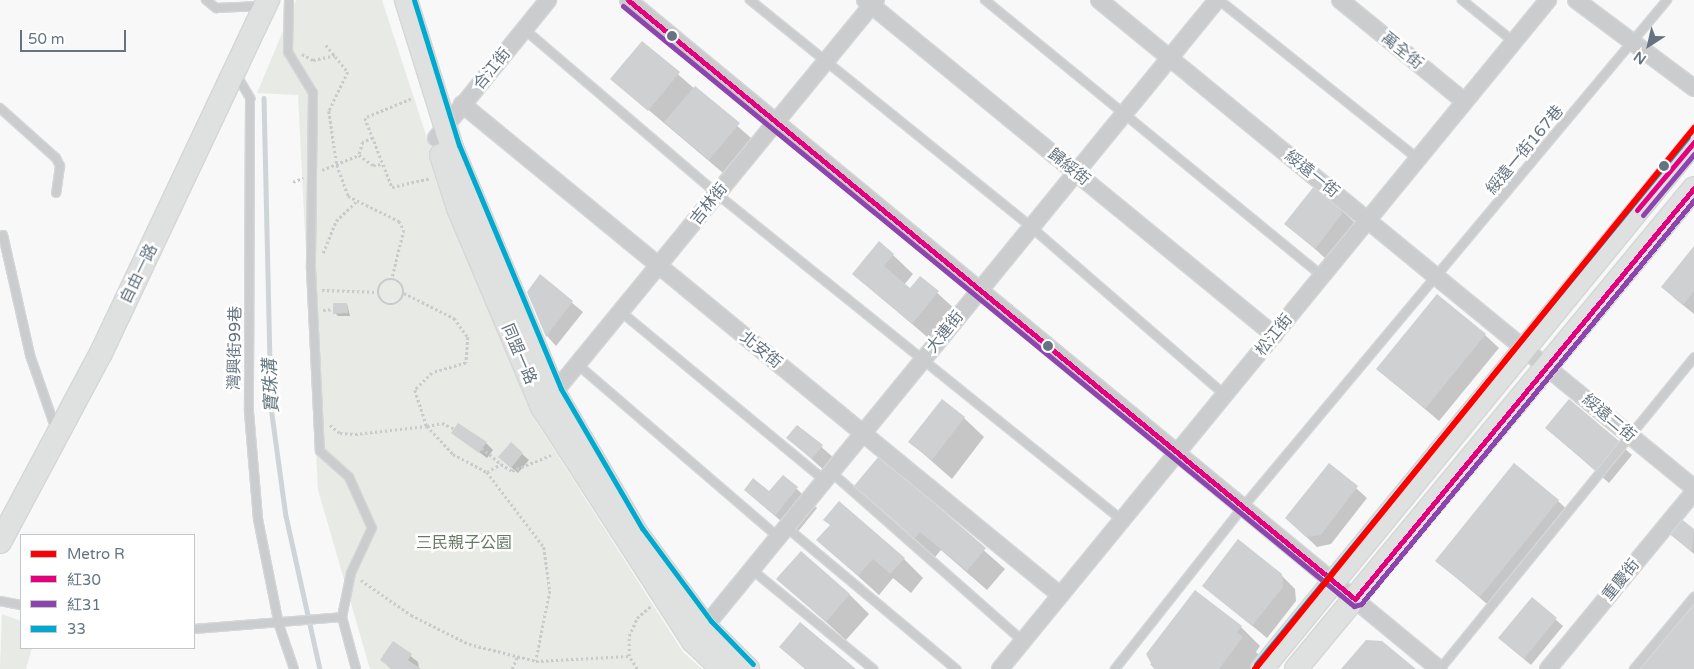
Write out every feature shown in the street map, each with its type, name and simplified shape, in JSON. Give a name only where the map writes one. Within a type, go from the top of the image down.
[{"type":"street","name":"同盟一路","points":[[390,0],[440,132]]},
{"type":"street","name":"同盟一路","points":[[406,0],[458,208],[548,399],[722,669]]},
{"type":"street","name":"合江街","points":[[440,132],[548,0]]},
{"type":"street","points":[[628,0],[1440,669]]},
{"type":"street","name":"綏遠一街","points":[[1099,0],[1525,348]]},
{"type":"street","name":"大連街","points":[[699,633],[1218,0]]},
{"type":"street","name":"萬全街","points":[[1340,0],[1465,102]]},
{"type":"street","name":"松江街","points":[[1000,669],[1548,0]]},
{"type":"street","points":[[1576,0],[1694,88]]},
{"type":"street","name":"吉林街","points":[[548,399],[826,62],[871,2]]},
{"type":"street","name":"歸綏街","points":[[871,2],[1274,335]]},
{"type":"street","name":"自由一路","points":[[0,542],[62,428],[267,3]]},
{"type":"street","name":"北安街","points":[[462,104],[1060,595]]},
{"type":"street","points":[[1262,669],[1694,142]]},
{"type":"street","points":[[1296,669],[1548,367],[1694,188]]},
{"type":"street","name":"綏遠二街","points":[[1525,348],[1694,488]]},
{"type":"street","name":"重慶街","points":[[1548,669],[1694,492]]},
{"type":"street","name":"同盟一路","points":[[699,633],[748,669]]},
{"type":"lane","points":[[206,0],[216,8],[267,3]]},
{"type":"lane","points":[[289,0],[288,52],[312,93],[311,270],[320,451],[349,476],[372,528],[351,573],[342,617],[356,669]]},
{"type":"lane","points":[[750,0],[1031,227],[1224,395]]},
{"type":"lane","points":[[985,0],[1322,276]]},
{"type":"lane","points":[[1218,0],[1418,159]]},
{"type":"lane","points":[[1462,0],[1514,42]]},
{"type":"lane","name":"綏遠一街167巷","points":[[1115,669],[1243,506],[1634,42],[1667,0]]},
{"type":"lane","points":[[524,29],[717,194],[924,358],[1122,520]]},
{"type":"lane","name":"灣興街99巷","points":[[235,72],[250,98],[248,412],[258,519],[279,625],[294,669]]},
{"type":"lane","points":[[0,108],[56,158],[60,166],[56,193]]},
{"type":"lane","points":[[3,235],[30,355],[53,421],[62,428]]},
{"type":"lane","points":[[620,312],[828,476],[1023,641]]},
{"type":"lane","points":[[1440,669],[1694,358]]},
{"type":"lane","points":[[577,364],[782,532],[956,669]]},
{"type":"lane","points":[[751,569],[873,669]]},
{"type":"lane","points":[[1634,669],[1694,597]]},
{"type":"lane","points":[[0,601],[20,605]]},
{"type":"lane","points":[[195,629],[279,625],[342,617]]},
{"type":"path","points":[[326,45],[348,72],[330,111],[337,165],[348,196],[356,202],[399,221],[404,230],[392,279]]},
{"type":"path","points":[[296,48],[313,60],[336,55]]},
{"type":"path","points":[[411,99],[365,118],[392,187],[436,176]]},
{"type":"path","points":[[312,174],[359,155],[364,142],[373,138]]},
{"type":"path","points":[[359,155],[373,165],[383,164]]},
{"type":"path","points":[[322,264],[326,238],[336,221],[356,202]]},
{"type":"path","points":[[392,279],[381,284],[378,292],[381,300],[392,305],[404,293]]},
{"type":"path","points":[[392,279],[402,285],[404,293],[454,318],[468,337],[466,364],[432,374],[415,390],[427,426],[453,454],[488,472],[544,546],[550,591],[536,661]]},
{"type":"path","points":[[322,281],[322,296]]},
{"type":"path","points":[[322,290],[378,292]]},
{"type":"path","points":[[323,303],[323,319]]},
{"type":"path","points":[[323,310],[333,309]]},
{"type":"path","points":[[328,418],[340,433],[427,426],[442,423],[454,428]]},
{"type":"path","points":[[482,448],[512,471],[552,454]]},
{"type":"path","points":[[488,472],[501,464]]},
{"type":"path","points":[[351,573],[411,615],[469,644],[536,661],[629,656]]},
{"type":"path","points":[[637,669],[629,656],[633,625],[652,606]]},
{"type":"path","points":[[512,669],[517,657]]},
{"type":"green space","name":"三民親子公園","points":[[296,0],[382,0],[426,135],[537,423],[683,652],[702,669],[370,669],[318,490],[298,95],[257,93]]},
{"type":"green space","points":[[2,614],[20,621],[20,649],[32,649],[26,669],[0,669]]},
{"type":"building","points":[[642,41],[680,72],[648,111],[610,79]]},
{"type":"building","points":[[695,86],[740,123],[709,160],[664,122]]},
{"type":"building","points":[[1315,185],[1340,206],[1342,214],[1315,249],[1284,224]]},
{"type":"building","points":[[879,241],[894,254],[884,266],[910,288],[920,276],[939,291],[912,324],[852,274]]},
{"type":"building","points":[[1694,246],[1694,291],[1683,305],[1661,287]]},
{"type":"building","points":[[540,274],[573,301],[546,337],[527,292]]},
{"type":"building","points":[[1437,294],[1486,334],[1425,409],[1376,369]]},
{"type":"building","points":[[333,303],[347,303],[348,313],[333,314]]},
{"type":"building","points":[[942,399],[965,417],[932,460],[908,442]]},
{"type":"building","points":[[1569,399],[1619,441],[1595,470],[1545,428]]},
{"type":"building","points":[[458,423],[487,442],[479,453],[451,433]]},
{"type":"building","points":[[797,425],[823,445],[812,459],[786,438]]},
{"type":"building","points":[[511,442],[523,453],[511,468],[498,457]]},
{"type":"building","points":[[879,456],[986,548],[967,571],[920,532],[915,538],[854,486]]},
{"type":"building","points":[[1329,463],[1358,486],[1321,535],[1306,537],[1285,518]]},
{"type":"building","points":[[1514,463],[1559,500],[1480,597],[1435,561]]},
{"type":"building","points":[[783,475],[798,487],[775,516],[744,490],[753,478],[769,491]]},
{"type":"building","points":[[839,501],[905,558],[890,574],[873,559],[858,576],[816,540],[830,525],[823,520]]},
{"type":"building","points":[[1679,517],[1694,529],[1692,552],[1667,532]]},
{"type":"building","points":[[1238,539],[1282,574],[1283,587],[1252,626],[1202,586]]},
{"type":"building","points":[[801,551],[850,594],[826,622],[776,579]]},
{"type":"building","points":[[1195,590],[1242,626],[1237,632],[1243,637],[1219,669],[1154,669],[1146,654]]},
{"type":"building","points":[[1532,597],[1557,618],[1524,659],[1498,638]]},
{"type":"building","points":[[1694,600],[1694,669],[1640,669]]},
{"type":"building","points":[[800,622],[856,669],[805,669],[779,647]]},
{"type":"building","points":[[1366,640],[1382,641],[1416,669],[1341,669]]},
{"type":"building","points":[[393,641],[412,654],[408,660],[421,669],[392,669],[380,660]]},
{"type":"waterway","name":"寶珠溝","points":[[264,98],[271,407],[286,516],[320,669]]},
{"type":"metro line","name":"R","points":[[1255,669],[1694,128]]},
{"type":"transit line","name":"33","points":[[414,0],[459,145],[561,389],[642,528],[711,621],[753,664]]},
{"type":"transit line","name":"紅30","points":[[628,0],[1355,599],[1694,188]]},
{"type":"transit line","name":"紅31","points":[[623,6],[1354,606],[1361,604],[1694,200]]},
{"type":"transit line","name":"33","points":[[1256,664],[1688,137]]},
{"type":"transit line","name":"紅30","points":[[1637,210],[1694,142]]},
{"type":"transit line","name":"紅31","points":[[1643,215],[1694,154]]}]
